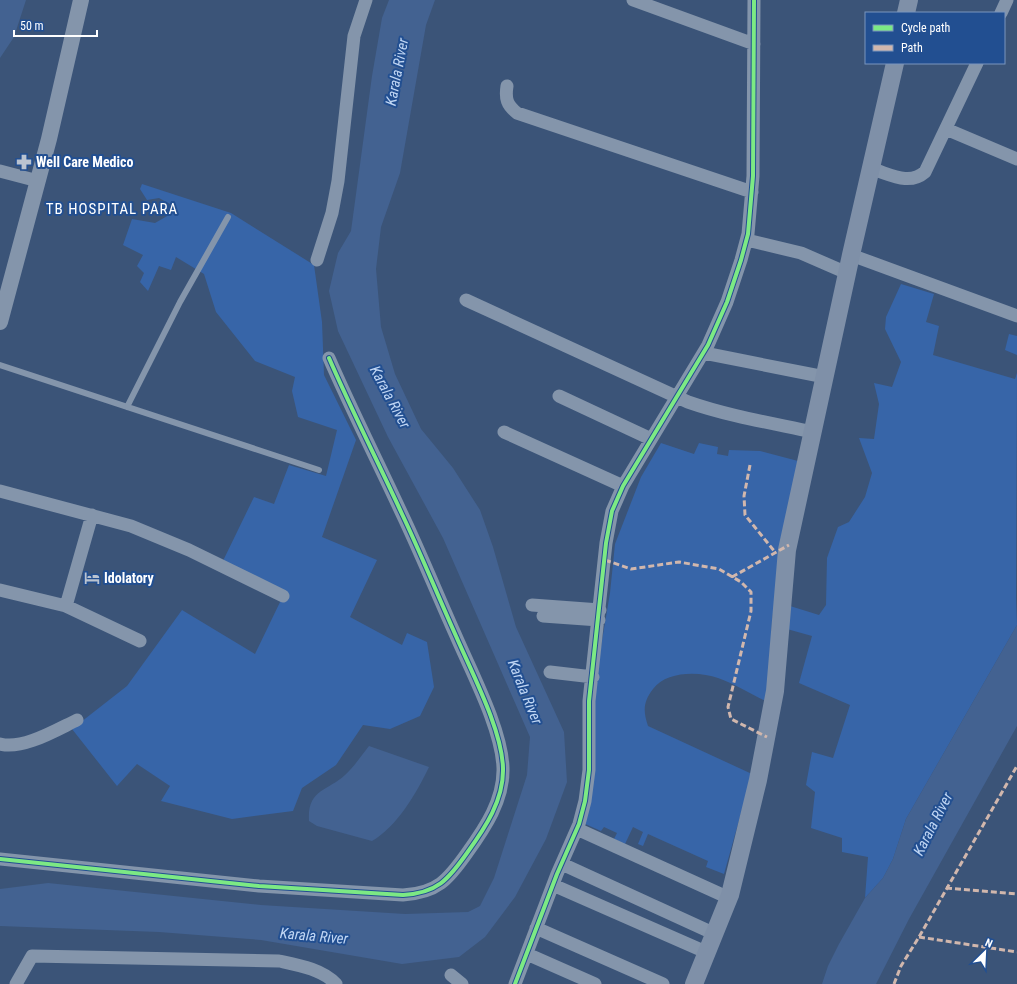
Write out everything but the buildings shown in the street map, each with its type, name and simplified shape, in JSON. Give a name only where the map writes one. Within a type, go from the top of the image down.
[{"type":"main road","points":[[906,12],[909,0]]},
{"type":"main road","points":[[694,984],[708,954],[729,898],[771,722],[778,662],[785,562],[847,273],[895,64]]},
{"type":"street","points":[[0,320],[50,140],[81,0]]},
{"type":"street","points":[[317,260],[332,213],[338,181],[353,43],[366,0]]},
{"type":"street","points":[[633,0],[754,44]]},
{"type":"street","points":[[515,984],[553,885],[577,829],[585,801],[589,770],[589,701],[593,677],[609,525],[612,511],[623,486],[650,438],[704,353],[729,296],[746,240],[752,192],[754,0]]},
{"type":"street","points":[[1001,12],[1007,0]]},
{"type":"street","points":[[872,169],[908,180],[920,176],[929,166],[977,64]]},
{"type":"street","points":[[507,86],[505,96],[507,103],[517,113],[752,192]]},
{"type":"street","points":[[946,129],[1017,159]]},
{"type":"street","points":[[0,171],[38,181]]},
{"type":"street","points":[[746,240],[802,253],[847,273]]},
{"type":"street","points":[[851,255],[1017,316]]},
{"type":"street","points":[[466,300],[676,397],[708,409],[813,432]]},
{"type":"street","points":[[704,353],[825,377]]},
{"type":"street","points":[[0,859],[259,886],[403,895],[417,894],[434,888],[456,869],[474,844],[500,795],[503,768],[498,737],[467,660],[403,515],[329,358]]},
{"type":"street","points":[[559,396],[650,438]]},
{"type":"street","points":[[504,432],[623,486]]},
{"type":"street","points":[[0,491],[131,526],[165,540],[283,596]]},
{"type":"street","points":[[66,606],[92,515]]},
{"type":"street","points":[[0,590],[66,606],[140,641]]},
{"type":"street","points":[[532,605],[600,615]]},
{"type":"street","points":[[543,616],[600,615]]},
{"type":"street","points":[[550,672],[593,677]]},
{"type":"street","points":[[0,744],[9,746],[20,745],[77,720]]},
{"type":"street","points":[[577,829],[729,898]]},
{"type":"street","points":[[562,864],[715,934]]},
{"type":"street","points":[[553,885],[708,954]]},
{"type":"street","points":[[536,928],[663,984]]},
{"type":"street","points":[[526,954],[595,984]]},
{"type":"street","points":[[16,984],[32,956],[279,961],[303,966],[322,974],[336,984]]},
{"type":"street","points":[[450,975],[462,984]]},
{"type":"lane","points":[[127,407],[180,302],[228,217]]},
{"type":"lane","points":[[0,365],[319,470]]},
{"type":"shaded area","points":[[142,184],[231,213],[314,265],[322,322],[324,375],[356,440],[322,537],[377,560],[350,617],[402,645],[407,633],[427,642],[434,687],[420,716],[390,729],[363,725],[336,765],[302,788],[293,811],[232,819],[161,801],[170,786],[137,764],[117,786],[72,729],[127,686],[182,610],[255,654],[282,598],[221,565],[254,497],[274,504],[289,465],[326,476],[337,430],[298,417],[292,391],[295,377],[255,361],[216,312],[204,274],[176,257],[171,270],[159,266],[148,291],[140,282],[144,273],[137,266],[143,255],[123,245],[132,219],[155,223],[169,215],[170,204],[159,198],[147,200],[140,189]]},
{"type":"shaded area","points":[[901,284],[934,294],[926,322],[939,326],[933,355],[1015,379],[1017,373],[1017,625],[906,819],[893,859],[883,878],[865,898],[868,857],[842,852],[842,838],[811,828],[815,792],[806,785],[812,752],[833,758],[850,705],[799,683],[812,636],[787,629],[790,606],[819,615],[826,605],[827,558],[838,527],[849,522],[865,497],[872,473],[859,438],[874,439],[879,404],[874,383],[892,387],[901,362],[885,329],[886,317]]},
{"type":"shaded area","points":[[1009,334],[1017,336],[1017,355],[1005,350]]},
{"type":"shaded area","points":[[661,443],[694,454],[699,443],[718,447],[717,454],[728,456],[729,450],[760,451],[798,461],[783,545],[772,620],[768,702],[718,678],[702,674],[683,674],[666,679],[659,683],[647,698],[645,707],[645,716],[648,726],[752,774],[724,874],[706,867],[708,861],[648,834],[643,846],[638,844],[643,832],[633,827],[625,844],[614,839],[617,833],[604,827],[601,831],[583,823],[592,700],[610,593],[615,544],[641,477]]},
{"type":"water","points":[[0,0],[26,0],[14,37],[0,58]]},
{"type":"water","name":"Karala River","points":[[389,0],[435,0],[426,25],[400,173],[381,227],[376,269],[381,327],[395,374],[421,429],[453,468],[480,510],[493,547],[516,627],[564,732],[567,782],[546,839],[515,897],[485,937],[459,957],[402,964],[261,940],[159,932],[0,926],[0,889],[48,883],[261,905],[405,914],[468,912],[480,906],[494,878],[527,775],[530,737],[443,538],[388,437],[338,331],[329,291],[338,253],[351,231],[372,76],[382,18]]},
{"type":"water","name":"Karala River","points":[[1017,625],[1017,726],[909,919],[876,984],[822,984],[828,966],[839,944],[865,898],[883,878],[893,859],[906,819]]},
{"type":"water","points":[[369,746],[429,767],[419,787],[398,818],[381,835],[372,841],[317,826],[309,821],[309,810],[315,797],[345,775]]},
{"type":"marked path","points":[[750,465],[744,496],[745,515],[775,552]]},
{"type":"marked path","points":[[732,577],[789,545]]},
{"type":"marked path","points":[[605,560],[631,569],[679,562],[719,569],[741,582],[751,592],[751,611],[728,707],[731,719],[767,737]]},
{"type":"marked path","points":[[894,984],[901,966],[1017,766]]},
{"type":"marked path","points":[[946,888],[1017,894]]},
{"type":"marked path","points":[[919,937],[1017,952]]},
{"type":"cycle path","points":[[515,984],[557,874],[579,824],[585,801],[589,770],[589,701],[606,543],[612,511],[623,486],[708,345],[727,302],[748,234],[753,176],[754,0]]},
{"type":"cycle path","points":[[0,859],[259,886],[403,895],[415,894],[433,888],[447,878],[454,871],[487,824],[497,802],[503,768],[501,753],[492,719],[416,544],[329,358]]},
{"type":"place","name":"Well Care Medico","points":[[24,162]]},
{"type":"place","name":"Idolatory","points":[[92,578]]},
{"type":"district","name":"TB HOSPITAL PARA","points":[[112,209]]}]
